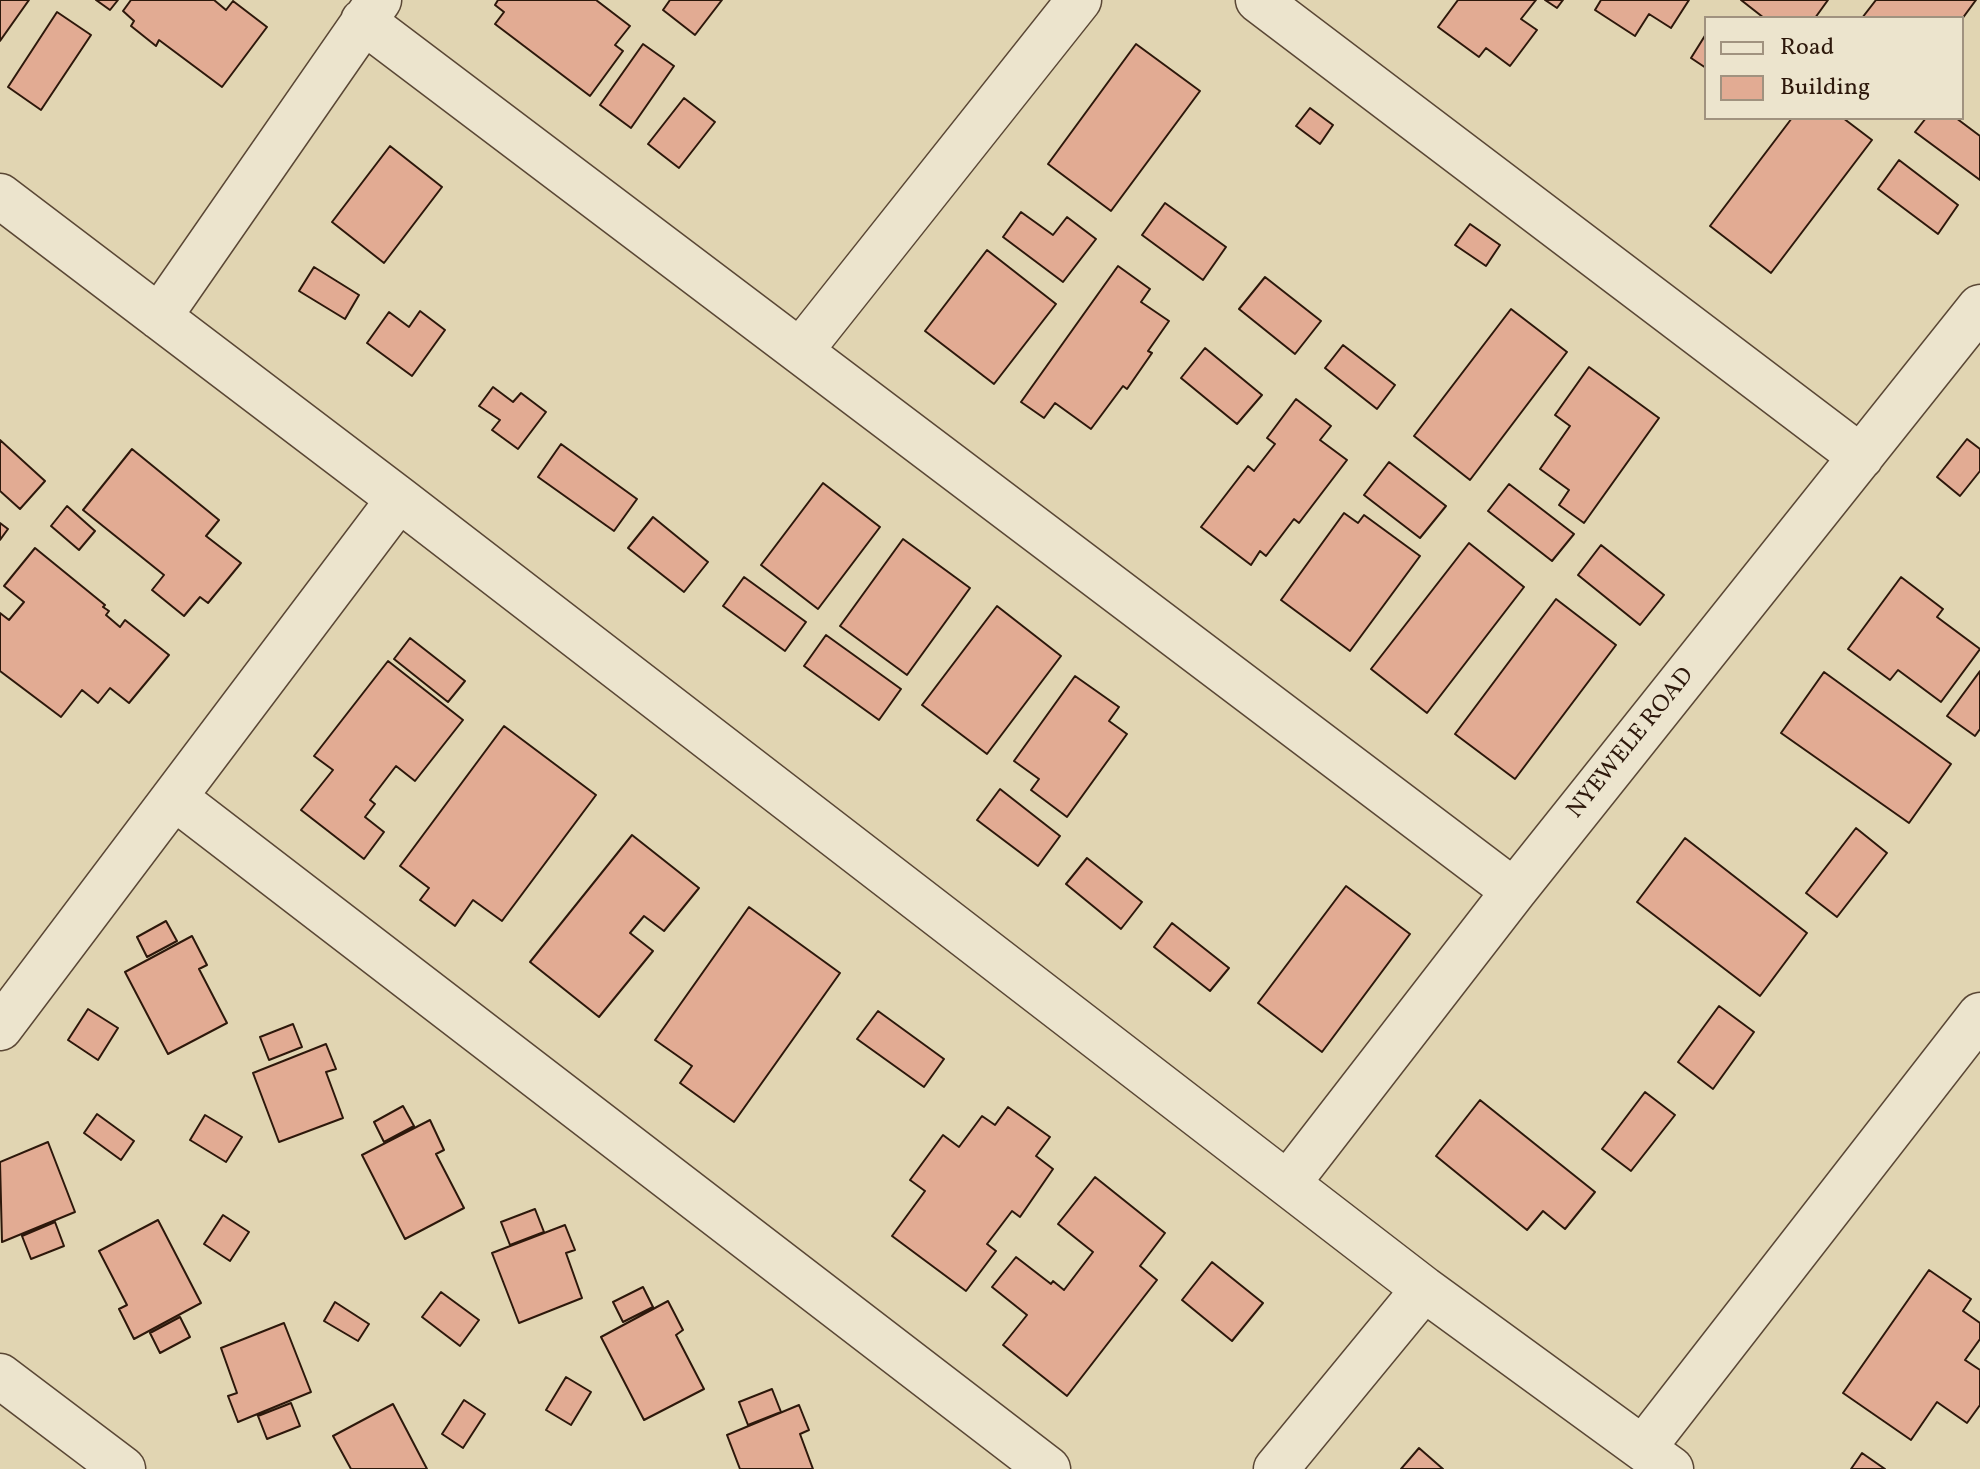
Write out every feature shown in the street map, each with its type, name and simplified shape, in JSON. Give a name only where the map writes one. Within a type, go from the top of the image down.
[{"type":"street","points":[[801,350],[1079,0]]},
{"type":"street","points":[[1258,0],[1861,457]]},
{"type":"street","points":[[159,317],[371,10],[801,350],[1514,891]]},
{"type":"street","points":[[0,196],[399,499],[1424,1289],[1658,1458],[1980,1015]]},
{"type":"street","name":"NYEWELE ROAD","points":[[1288,1183],[1514,891],[1980,307]]},
{"type":"street","points":[[0,1028],[399,499]]},
{"type":"street","points":[[175,798],[1048,1469]]},
{"type":"street","points":[[1276,1469],[1424,1289]]},
{"type":"street","points":[[0,1376],[123,1469]]},
{"type":"building","points":[[0,0],[29,0],[0,41]]},
{"type":"building","points":[[96,0],[118,0],[110,10]]},
{"type":"building","points":[[131,0],[214,0],[226,10],[233,1],[267,27],[222,87],[159,40],[156,46],[131,26],[134,21],[123,11]]},
{"type":"building","points":[[498,0],[596,0],[630,26],[615,45],[623,51],[590,96],[495,24],[504,12],[495,5]]},
{"type":"building","points":[[670,0],[722,0],[695,35],[663,10]]},
{"type":"building","points":[[1458,0],[1536,0],[1521,19],[1537,30],[1510,66],[1486,48],[1479,57],[1438,27]]},
{"type":"building","points":[[1545,0],[1563,0],[1557,8]]},
{"type":"building","points":[[1601,0],[1689,0],[1671,28],[1649,14],[1635,36],[1595,10]]},
{"type":"building","points":[[1741,0],[1828,0],[1816,16],[1761,16]]},
{"type":"building","points":[[1876,0],[1976,0],[1964,16],[1864,16]]},
{"type":"building","points":[[57,12],[91,35],[41,110],[8,87]]},
{"type":"building","points":[[1704,37],[1704,67],[1691,58]]},
{"type":"building","points":[[643,44],[674,66],[631,128],[600,105]]},
{"type":"building","points":[[1136,44],[1200,91],[1111,211],[1048,164]]},
{"type":"building","points":[[684,98],[715,122],[679,168],[648,144]]},
{"type":"building","points":[[1310,108],[1333,125],[1320,144],[1296,126]]},
{"type":"building","points":[[1790,120],[1846,120],[1872,140],[1771,273],[1710,226]]},
{"type":"building","points":[[1924,120],[1959,120],[1980,136],[1980,180],[1915,132]]},
{"type":"building","points":[[390,146],[442,187],[384,263],[332,222]]},
{"type":"building","points":[[1899,160],[1958,205],[1938,234],[1878,189]]},
{"type":"building","points":[[1165,203],[1226,247],[1203,280],[1142,235]]},
{"type":"building","points":[[1021,212],[1053,235],[1067,217],[1096,239],[1063,282],[1003,237]]},
{"type":"building","points":[[1470,224],[1500,245],[1486,266],[1455,245]]},
{"type":"building","points":[[987,250],[1056,304],[994,384],[925,331]]},
{"type":"building","points":[[1118,266],[1150,289],[1141,302],[1169,321],[1127,389],[1123,386],[1091,429],[1055,403],[1044,418],[1021,402]]},
{"type":"building","points":[[314,267],[359,295],[345,319],[299,291]]},
{"type":"building","points":[[1265,277],[1321,321],[1295,354],[1239,309]]},
{"type":"building","points":[[1511,309],[1567,352],[1470,480],[1414,436]]},
{"type":"building","points":[[420,311],[445,330],[412,376],[367,343],[389,312],[409,327]]},
{"type":"building","points":[[1343,345],[1395,385],[1377,409],[1325,368]]},
{"type":"building","points":[[1205,348],[1262,395],[1237,424],[1181,378]]},
{"type":"building","points":[[1589,367],[1659,418],[1584,523],[1559,505],[1569,490],[1540,469],[1570,426],[1555,415]]},
{"type":"building","points":[[493,387],[513,402],[521,393],[546,412],[518,449],[492,430],[500,420],[479,406]]},
{"type":"building","points":[[1296,399],[1331,426],[1320,440],[1347,460],[1299,523],[1294,519],[1266,556],[1260,551],[1251,565],[1201,527],[1248,466],[1254,471],[1275,444],[1267,438]]},
{"type":"building","points":[[1967,439],[1980,449],[1980,471],[1960,496],[1937,477]]},
{"type":"building","points":[[0,440],[45,481],[20,509],[0,491]]},
{"type":"building","points":[[561,444],[637,499],[614,531],[538,477]]},
{"type":"building","points":[[132,449],[219,520],[206,536],[241,563],[208,603],[200,597],[184,616],[152,590],[164,575],[83,510]]},
{"type":"building","points":[[1389,462],[1446,506],[1420,538],[1364,495]]},
{"type":"building","points":[[823,483],[880,527],[818,609],[761,565]]},
{"type":"building","points":[[1509,484],[1574,534],[1552,561],[1488,511]]},
{"type":"building","points":[[67,506],[95,531],[79,550],[51,526]]},
{"type":"building","points":[[1344,513],[1358,523],[1364,515],[1420,556],[1350,651],[1281,600]]},
{"type":"building","points":[[653,517],[708,562],[684,592],[628,548]]},
{"type":"building","points":[[0,523],[8,529],[0,540]]},
{"type":"building","points":[[903,539],[970,588],[907,675],[840,626]]},
{"type":"building","points":[[1469,543],[1524,587],[1427,713],[1371,669]]},
{"type":"building","points":[[1601,545],[1664,595],[1640,625],[1578,575]]},
{"type":"building","points":[[35,548],[105,605],[103,607],[109,611],[106,615],[120,627],[125,620],[169,655],[129,703],[110,688],[98,703],[82,690],[61,717],[0,671],[0,613],[9,620],[24,602],[4,586]]},
{"type":"building","points":[[744,577],[806,622],[785,651],[723,606]]},
{"type":"building","points":[[1901,577],[1943,609],[1937,617],[1980,649],[1941,702],[1898,670],[1890,680],[1848,649]]},
{"type":"building","points":[[1556,599],[1616,645],[1515,779],[1455,734]]},
{"type":"building","points":[[997,606],[1061,656],[987,754],[922,705]]},
{"type":"building","points":[[826,635],[901,689],[879,720],[804,666]]},
{"type":"building","points":[[410,638],[465,681],[448,702],[394,659]]},
{"type":"building","points":[[388,661],[463,720],[415,781],[396,766],[370,800],[375,804],[365,817],[384,832],[364,859],[301,810],[333,770],[314,756]]},
{"type":"building","points":[[1980,671],[1980,729],[1975,736],[1947,716]]},
{"type":"building","points":[[1824,672],[1951,764],[1909,823],[1781,733]]},
{"type":"building","points":[[1075,676],[1119,707],[1109,721],[1127,734],[1067,817],[1031,790],[1039,779],[1014,761]]},
{"type":"building","points":[[504,726],[596,795],[502,921],[473,900],[455,926],[420,900],[429,888],[400,866]]},
{"type":"building","points":[[1000,789],[1060,836],[1038,866],[977,820]]},
{"type":"building","points":[[1856,828],[1887,853],[1837,917],[1806,893]]},
{"type":"building","points":[[632,835],[699,888],[664,931],[644,916],[630,933],[653,951],[599,1017],[530,962]]},
{"type":"building","points":[[1685,838],[1807,933],[1760,996],[1637,902]]},
{"type":"building","points":[[1087,858],[1142,902],[1121,929],[1066,884]]},
{"type":"building","points":[[1346,886],[1410,934],[1322,1052],[1258,1003]]},
{"type":"building","points":[[749,907],[840,973],[734,1122],[680,1083],[692,1066],[655,1040]]},
{"type":"building","points":[[166,921],[177,941],[147,957],[137,937]]},
{"type":"building","points":[[1172,923],[1229,968],[1210,991],[1154,947]]},
{"type":"building","points":[[192,936],[207,965],[199,969],[227,1023],[168,1054],[125,972]]},
{"type":"building","points":[[1719,1006],[1754,1032],[1713,1089],[1678,1062]]},
{"type":"building","points":[[88,1009],[118,1028],[98,1060],[68,1040]]},
{"type":"building","points":[[878,1011],[944,1059],[924,1087],[857,1039]]},
{"type":"building","points":[[293,1024],[302,1047],[269,1060],[260,1037]]},
{"type":"building","points":[[326,1044],[336,1069],[326,1072],[343,1118],[279,1142],[253,1073]]},
{"type":"building","points":[[1645,1092],[1675,1115],[1631,1171],[1602,1149]]},
{"type":"building","points":[[1480,1100],[1595,1192],[1565,1229],[1543,1211],[1527,1230],[1436,1156]]},
{"type":"building","points":[[403,1106],[414,1126],[384,1142],[374,1122]]},
{"type":"building","points":[[1008,1107],[1050,1137],[1036,1156],[1053,1169],[1020,1217],[1012,1211],[987,1244],[996,1251],[966,1291],[892,1236],[925,1191],[910,1180],[943,1135],[959,1147],[982,1116],[995,1125]]},
{"type":"building","points":[[97,1114],[134,1141],[121,1160],[84,1133]]},
{"type":"building","points":[[205,1115],[242,1137],[226,1162],[190,1140]]},
{"type":"building","points":[[430,1120],[444,1150],[436,1154],[464,1208],[405,1239],[362,1155]]},
{"type":"building","points":[[48,1142],[75,1212],[2,1242],[0,1162]]},
{"type":"building","points":[[1095,1177],[1165,1233],[1140,1266],[1157,1280],[1067,1396],[1003,1345],[1027,1315],[992,1287],[1016,1257],[1051,1284],[1053,1281],[1064,1290],[1093,1252],[1058,1224]]},
{"type":"building","points":[[535,1209],[544,1232],[510,1245],[501,1222]]},
{"type":"building","points":[[223,1215],[249,1232],[230,1261],[204,1244]]},
{"type":"building","points":[[158,1220],[201,1303],[134,1339],[119,1309],[127,1305],[99,1251]]},
{"type":"building","points":[[55,1222],[64,1246],[31,1259],[22,1236]]},
{"type":"building","points":[[565,1225],[575,1250],[566,1253],[582,1298],[519,1323],[492,1253]]},
{"type":"building","points":[[1212,1262],[1263,1303],[1232,1341],[1182,1300]]},
{"type":"building","points":[[1929,1270],[1971,1299],[1963,1311],[1980,1323],[1980,1339],[1965,1360],[1980,1370],[1980,1405],[1967,1423],[1937,1402],[1911,1440],[1843,1393]]},
{"type":"building","points":[[643,1287],[653,1307],[623,1322],[613,1302]]},
{"type":"building","points":[[441,1292],[479,1320],[460,1346],[422,1317]]},
{"type":"building","points":[[668,1301],[683,1330],[676,1335],[704,1389],[644,1420],[601,1337]]},
{"type":"building","points":[[335,1302],[369,1324],[358,1341],[324,1321]]},
{"type":"building","points":[[180,1317],[190,1337],[160,1353],[150,1333]]},
{"type":"building","points":[[284,1323],[311,1392],[238,1422],[228,1396],[237,1393],[221,1348]]},
{"type":"building","points":[[566,1377],[591,1392],[571,1425],[546,1410]]},
{"type":"building","points":[[772,1389],[781,1412],[748,1425],[739,1402]]},
{"type":"building","points":[[464,1400],[485,1414],[463,1448],[442,1434]]},
{"type":"building","points":[[291,1403],[300,1426],[267,1439],[258,1416]]},
{"type":"building","points":[[393,1404],[427,1469],[351,1469],[333,1436]]},
{"type":"building","points":[[799,1405],[809,1430],[800,1434],[813,1469],[740,1469],[727,1435]]},
{"type":"building","points":[[1419,1448],[1443,1469],[1401,1469]]},
{"type":"building","points":[[1862,1453],[1885,1469],[1851,1469]]}]
